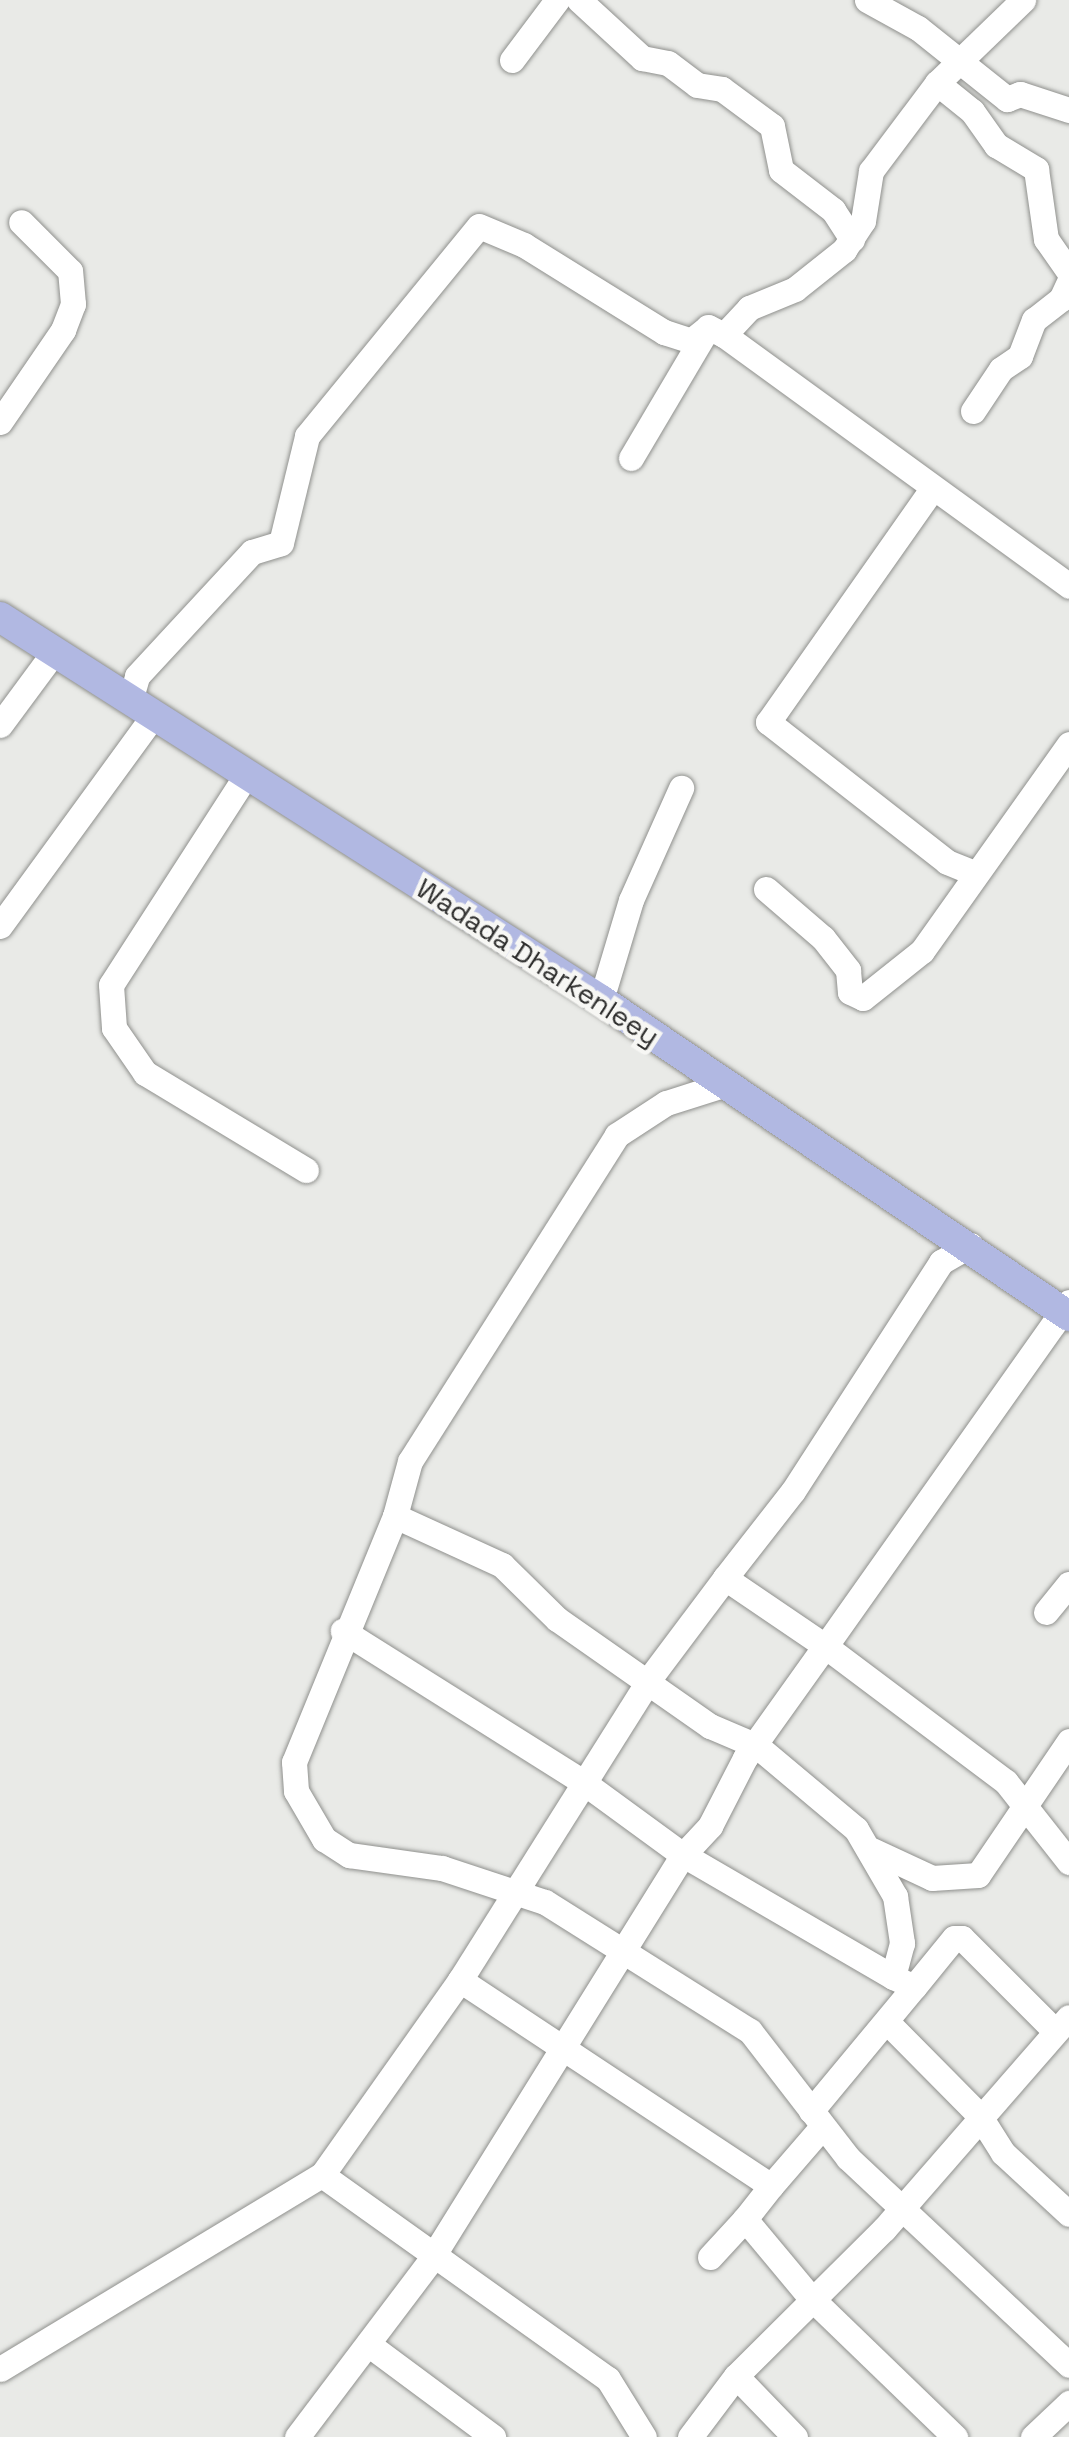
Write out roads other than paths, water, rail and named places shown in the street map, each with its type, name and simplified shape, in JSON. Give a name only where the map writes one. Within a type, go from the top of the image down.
[{"type":"main road","name":"Wadada Dharkenleey","points":[[0,617],[600,1000],[1066,1309]]},
{"type":"street","points":[[512,60],[558,0]]},
{"type":"street","points":[[578,0],[642,58],[668,63],[697,85],[722,89],[772,126],[781,170],[833,210],[852,238]]},
{"type":"street","points":[[867,0],[918,28],[960,66],[1007,100],[1020,94],[1069,110]]},
{"type":"street","points":[[0,926],[142,709],[137,676],[252,552],[281,543],[306,436],[479,226],[524,246],[664,332],[691,341],[716,331],[750,308],[820,273],[863,221],[871,171],[937,84],[960,66],[1023,0]]},
{"type":"street","points":[[937,84],[972,111],[996,145],[1036,169],[1046,240],[1069,272]]},
{"type":"street","points":[[0,422],[63,330],[72,304],[70,272],[21,222]]},
{"type":"street","points":[[974,411],[1001,369],[1020,356],[1034,320],[1061,300],[1069,282]]},
{"type":"street","points":[[631,458],[716,331]]},
{"type":"street","points":[[716,331],[1069,586]]},
{"type":"street","points":[[932,489],[768,722],[946,862],[974,874]]},
{"type":"street","points":[[0,725],[54,652]]},
{"type":"street","points":[[766,890],[823,938],[848,970],[850,992],[863,998],[922,951],[1069,744]]},
{"type":"street","points":[[246,777],[111,985],[114,1028],[144,1074],[306,1170]]},
{"type":"street","points":[[600,1000],[631,900],[682,788]]},
{"type":"street","points":[[726,1084],[666,1102],[618,1135],[410,1461],[395,1516],[344,1631],[294,1762],[296,1791],[309,1821],[349,1854],[442,1868],[545,1902],[750,2031],[816,2119],[1069,2366]]},
{"type":"street","points":[[0,2368],[322,2175],[460,1980],[650,1678],[793,1492],[918,1293],[941,1262],[970,1245]]},
{"type":"street","points":[[297,2437],[436,2252],[565,2053],[683,1855],[710,1826],[756,1746],[1066,1309]]},
{"type":"street","points":[[395,1516],[502,1565],[557,1619],[650,1678],[710,1726],[756,1746],[856,1829],[872,1850],[895,1896],[903,1982],[889,2024],[816,2119],[772,2186],[710,2256]]},
{"type":"street","points":[[724,1578],[825,1646],[1006,1782],[1024,1811],[1069,1862]]},
{"type":"street","points":[[1046,1612],[1069,1584]]},
{"type":"street","points":[[344,1631],[583,1782],[683,1855],[903,1982]]},
{"type":"street","points":[[872,1850],[932,1878],[967,1879],[978,1875],[1069,1741]]},
{"type":"street","points":[[690,2437],[736,2376],[902,2206],[979,2115],[1062,2029],[962,1938],[954,1938],[903,1982]]},
{"type":"street","points":[[460,1980],[565,2053],[772,2186]]},
{"type":"street","points":[[889,2024],[979,2115],[1003,2154],[1069,2214]]},
{"type":"street","points":[[322,2175],[436,2252],[608,2379],[644,2437]]},
{"type":"street","points":[[745,2219],[810,2297],[955,2437]]},
{"type":"street","points":[[368,2344],[488,2435]]},
{"type":"street","points":[[736,2376],[794,2437]]},
{"type":"street","points":[[1034,2437],[1069,2403]]}]
